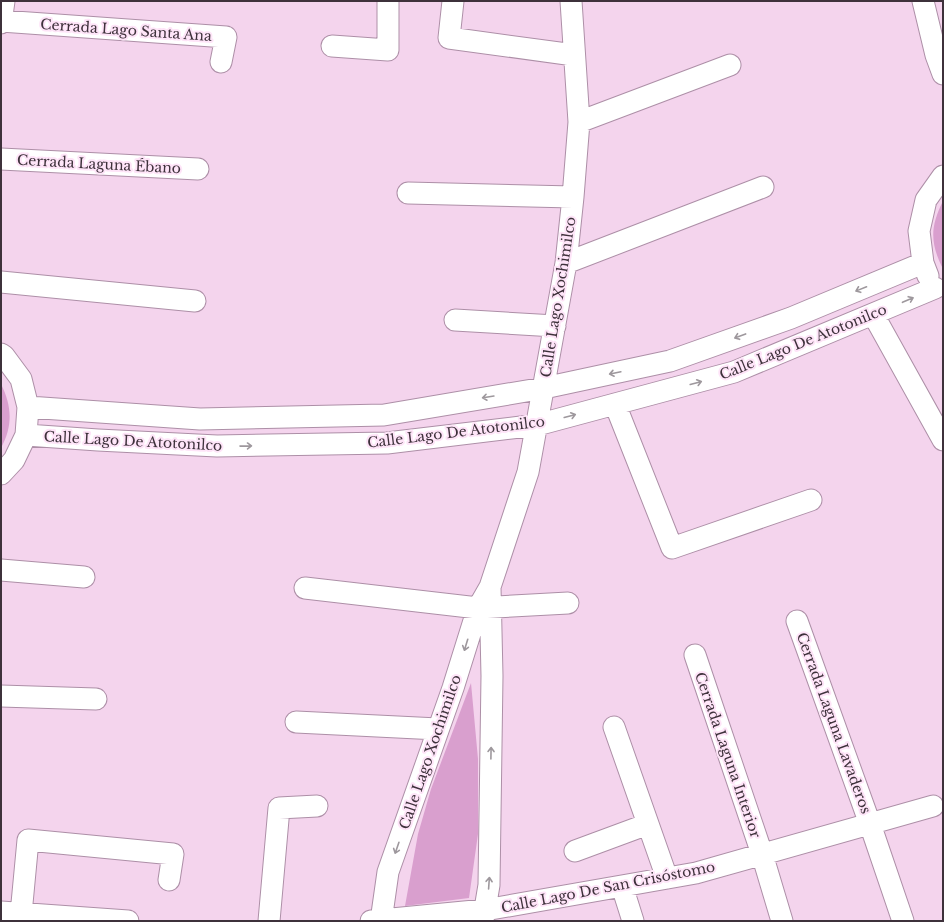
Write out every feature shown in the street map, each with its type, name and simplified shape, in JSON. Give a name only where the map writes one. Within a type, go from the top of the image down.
[{"type":"street","points":[[1,22],[4,1]]},
{"type":"street","points":[[332,46],[388,50],[388,1]]},
{"type":"street","points":[[453,1],[449,38],[574,55]]},
{"type":"street","name":"Calle Lago Xochimilco","points":[[381,921],[388,872],[438,729],[484,608],[528,472],[566,263],[573,197],[579,122],[571,1]]},
{"type":"street","points":[[923,1],[936,54],[943,74]]},
{"type":"street","name":"Cerrada Lago Santa Ana","points":[[1,22],[226,37],[221,62]]},
{"type":"street","points":[[579,122],[730,65]]},
{"type":"street","name":"Cerrada Laguna Ébano","points":[[1,159],[198,169]]},
{"type":"street","points":[[939,292],[923,264],[919,232],[926,200],[943,176]]},
{"type":"street","points":[[566,263],[763,187]]},
{"type":"street","points":[[408,193],[573,197]]},
{"type":"street","name":"Calle Lago De Atotonilco","points":[[28,406],[200,419],[384,415],[544,388],[670,361],[790,318],[923,264]]},
{"type":"street","points":[[1,282],[195,301]]},
{"type":"street","name":"Calle Lago De Atotonilco","points":[[26,435],[217,446],[387,443],[537,425],[734,372],[873,314],[939,292]]},
{"type":"street","points":[[873,314],[943,440]]},
{"type":"street","points":[[455,320],[555,326]]},
{"type":"street","points":[[1,354],[21,379],[28,406],[26,435],[14,460],[1,474]]},
{"type":"street","points":[[615,404],[672,548],[811,500]]},
{"type":"street","points":[[1,570],[84,577]]},
{"type":"street","points":[[305,588],[484,608],[568,603]]},
{"type":"street","points":[[484,608],[492,676],[489,885],[484,916]]},
{"type":"street","name":"Cerrada Laguna Lavaderos","points":[[798,621],[903,921]]},
{"type":"street","name":"Cerrada Laguna Interior","points":[[695,655],[762,854],[782,921]]},
{"type":"street","points":[[1,696],[96,699]]},
{"type":"street","points":[[296,722],[438,729]]},
{"type":"street","points":[[614,727],[667,878]]},
{"type":"street","points":[[269,921],[279,808],[317,806]]},
{"type":"street","name":"Calle Lago De San Crisóstomo","points":[[371,921],[484,916],[622,886],[696,873],[933,806]]},
{"type":"street","points":[[575,851],[648,824]]},
{"type":"street","points":[[128,921],[11,913],[28,840],[173,854],[169,880]]},
{"type":"street","points":[[622,886],[633,921]]},
{"type":"shaded area","points":[[943,201],[943,269],[936,251],[933,235],[936,219]]},
{"type":"shaded area","points":[[1,384],[5,392],[10,416],[8,432],[1,448]]},
{"type":"shaded area","points":[[471,683],[478,759],[478,834],[469,898],[405,906],[418,834],[431,789]]}]
